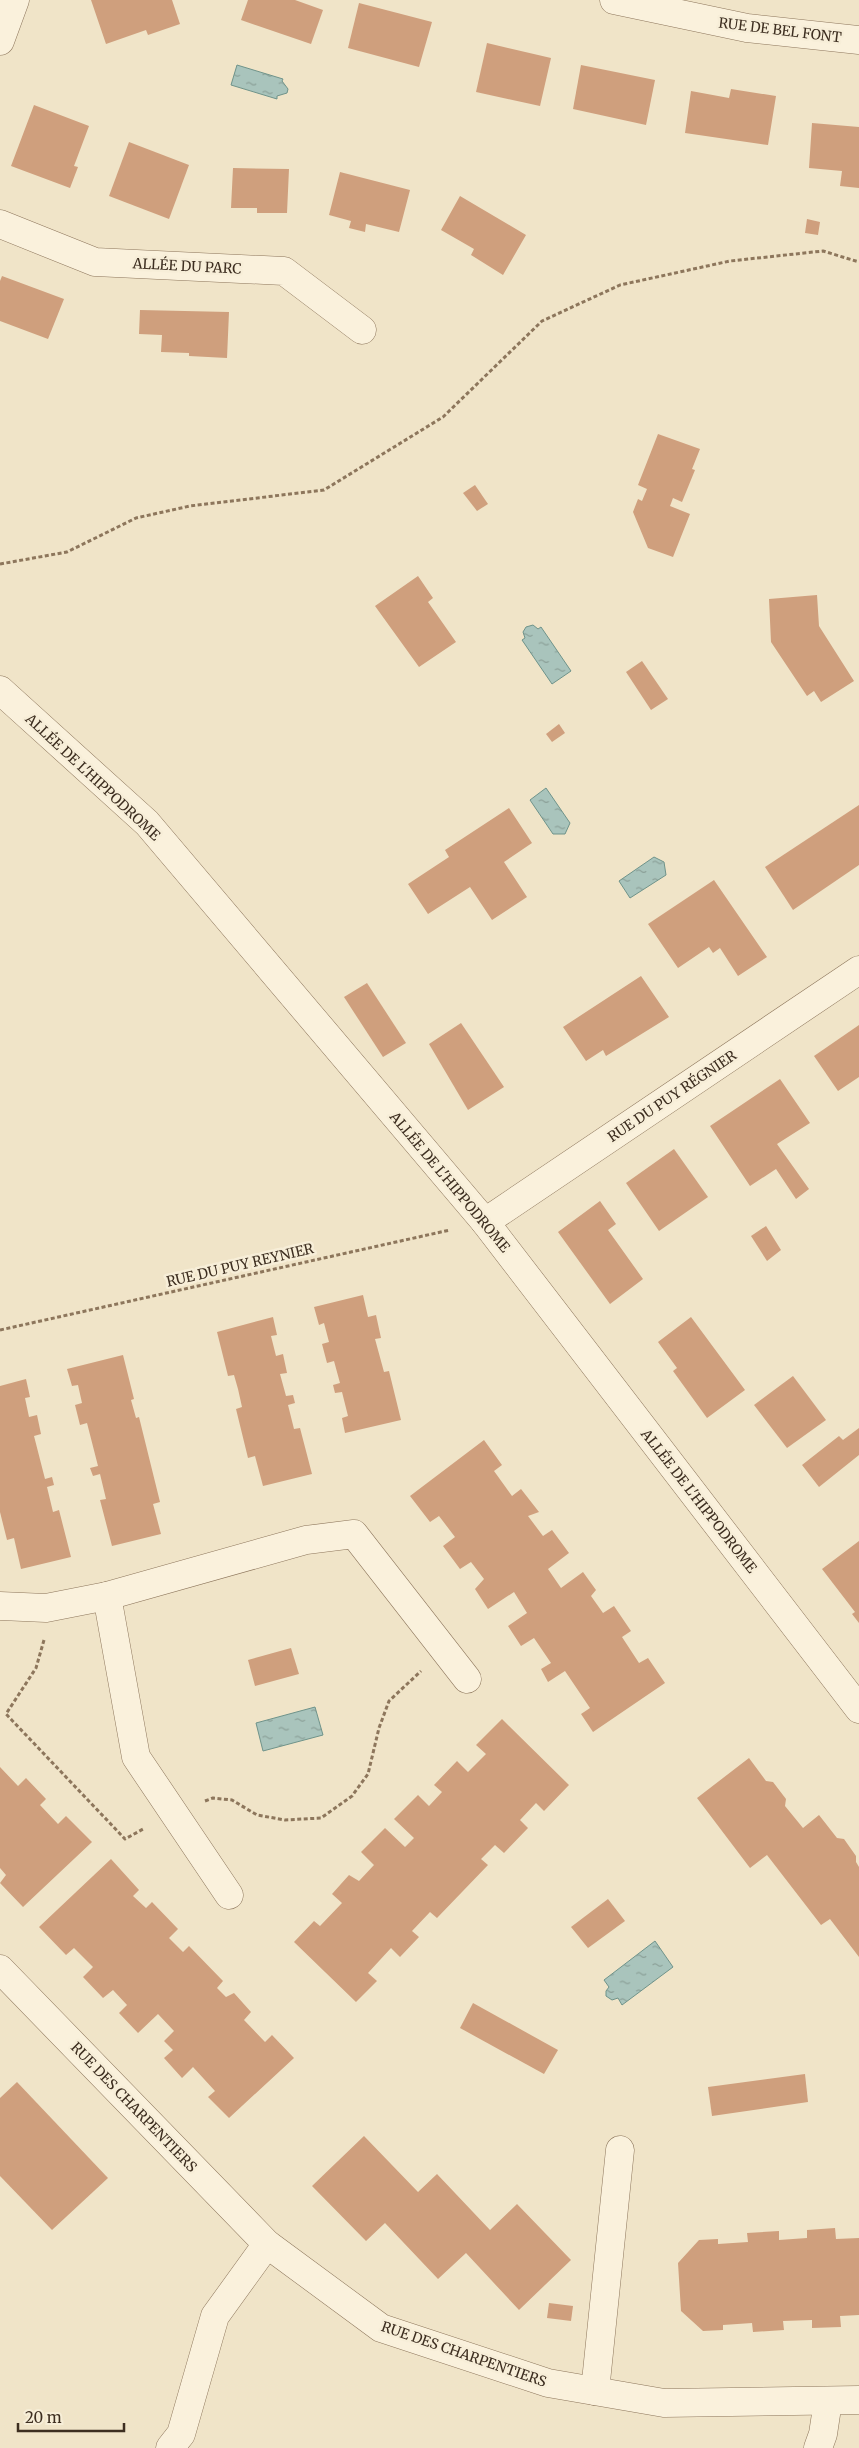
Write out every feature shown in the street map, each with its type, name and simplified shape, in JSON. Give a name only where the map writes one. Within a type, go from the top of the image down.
[{"type":"street","points":[[0,41],[15,0]]},
{"type":"street","name":"RUE DE BEL FONT","points":[[614,0],[748,28],[859,40]]},
{"type":"street","name":"ALLÉE DU PARC","points":[[0,224],[95,262],[284,271],[362,330]]},
{"type":"street","name":"ALLÉE DE L'HIPPODROME","points":[[0,690],[147,822],[485,1222],[859,1709]]},
{"type":"street","name":"RUE DU PUY RÉGNIER","points":[[485,1222],[859,970]]},
{"type":"street","points":[[0,1606],[46,1608],[106,1596],[306,1540],[354,1534],[467,1679]]},
{"type":"street","points":[[106,1596],[136,1757],[229,1895]]},
{"type":"street","name":"RUE DES CHARPENTIERS","points":[[0,1970],[267,2244],[381,2328],[548,2383],[664,2403],[828,2402],[859,2400]]},
{"type":"street","points":[[594,2392],[620,2150]]},
{"type":"street","points":[[170,2448],[181,2434],[215,2316],[267,2244]]},
{"type":"street","points":[[818,2448],[823,2434],[828,2402]]},
{"type":"path","points":[[0,564],[67,552],[136,518],[190,506],[324,490],[443,417],[542,321],[620,285],[730,260],[823,251],[859,262]]},
{"type":"path","name":"RUE DU PUY REYNIER","points":[[0,1330],[485,1222]]},
{"type":"path","points":[[46,1608],[46,1635],[36,1668],[6,1714],[125,1839],[173,1812],[213,1798],[232,1800],[257,1815],[284,1820],[321,1818],[352,1796],[368,1774],[379,1728],[389,1701],[411,1679],[446,1652]]},
{"type":"water","points":[[237,65],[283,79],[282,81],[288,89],[287,93],[277,96],[277,99],[231,85]]},
{"type":"water","points":[[533,625],[538,629],[541,627],[571,671],[552,684],[522,640],[525,638],[523,632],[526,627]]},
{"type":"water","points":[[546,788],[570,823],[565,834],[553,834],[530,800]]},
{"type":"water","points":[[654,857],[664,862],[666,875],[630,898],[619,881]]},
{"type":"water","points":[[315,1707],[323,1735],[263,1751],[256,1723]]},
{"type":"water","points":[[655,1941],[673,1967],[622,2005],[618,1998],[612,2000],[606,1996],[606,1991],[609,1987],[604,1980]]},
{"type":"building","points":[[91,0],[172,0],[180,24],[148,35],[146,30],[106,44]]},
{"type":"building","points":[[248,0],[295,0],[323,10],[311,44],[241,20]]},
{"type":"building","points":[[359,3],[432,22],[419,67],[348,48]]},
{"type":"building","points":[[487,43],[551,58],[540,106],[476,92]]},
{"type":"building","points":[[581,65],[655,80],[646,125],[573,109]]},
{"type":"building","points":[[731,89],[776,96],[768,145],[685,133],[691,91],[729,98]]},
{"type":"building","points":[[34,105],[89,126],[74,166],[78,167],[70,188],[11,166]]},
{"type":"building","points":[[812,123],[859,127],[859,188],[840,186],[842,171],[809,168]]},
{"type":"building","points":[[129,142],[189,165],[169,219],[109,196]]},
{"type":"building","points":[[233,168],[289,169],[287,213],[257,213],[257,208],[231,208]]},
{"type":"building","points":[[340,172],[410,190],[399,232],[366,224],[365,232],[349,228],[351,221],[329,215]]},
{"type":"building","points":[[460,196],[526,235],[503,275],[471,255],[474,249],[441,230]]},
{"type":"building","points":[[807,219],[820,222],[818,235],[805,233]]},
{"type":"building","points":[[2,276],[64,299],[48,339],[0,321],[0,281]]},
{"type":"building","points":[[140,310],[229,312],[227,358],[189,356],[189,353],[161,352],[162,335],[139,334]]},
{"type":"building","points":[[658,434],[700,449],[692,469],[695,470],[682,502],[673,498],[670,506],[690,514],[673,557],[648,548],[633,512],[638,499],[642,501],[647,489],[638,485]]},
{"type":"building","points":[[475,485],[488,504],[477,511],[463,493]]},
{"type":"building","points":[[418,576],[433,598],[428,602],[456,642],[419,667],[375,606]]},
{"type":"building","points":[[817,595],[819,626],[854,681],[821,702],[814,691],[807,696],[771,642],[769,599]]},
{"type":"building","points":[[642,661],[668,699],[651,710],[626,672]]},
{"type":"building","points":[[559,724],[565,733],[552,742],[546,734]]},
{"type":"building","points":[[859,805],[859,865],[793,910],[765,867]]},
{"type":"building","points":[[509,808],[532,843],[504,862],[527,897],[492,920],[470,887],[428,914],[408,884],[449,857],[445,850]]},
{"type":"building","points":[[714,880],[767,957],[738,976],[720,948],[713,953],[709,947],[678,968],[648,924]]},
{"type":"building","points":[[641,976],[669,1017],[606,1056],[603,1050],[586,1061],[563,1027]]},
{"type":"building","points":[[367,983],[406,1043],[383,1057],[344,997]]},
{"type":"building","points":[[461,1023],[504,1087],[468,1110],[429,1044]]},
{"type":"building","points":[[859,1025],[859,1077],[838,1091],[814,1056]]},
{"type":"building","points":[[780,1079],[810,1123],[777,1144],[809,1189],[796,1199],[776,1169],[750,1186],[710,1126]]},
{"type":"building","points":[[674,1149],[708,1197],[659,1231],[626,1183]]},
{"type":"building","points":[[600,1201],[616,1224],[608,1230],[643,1279],[610,1304],[558,1232]]},
{"type":"building","points":[[766,1226],[781,1250],[767,1261],[751,1236]]},
{"type":"building","points":[[363,1295],[368,1317],[376,1315],[381,1338],[375,1339],[384,1372],[389,1371],[401,1420],[345,1433],[342,1418],[348,1416],[342,1392],[335,1393],[333,1385],[340,1383],[334,1361],[327,1363],[322,1344],[329,1342],[324,1323],[319,1325],[314,1307]]},
{"type":"building","points":[[273,1317],[277,1335],[271,1336],[276,1356],[283,1354],[287,1373],[280,1374],[286,1396],[293,1395],[295,1403],[288,1405],[294,1429],[300,1428],[312,1474],[263,1486],[255,1456],[248,1458],[236,1409],[242,1407],[238,1389],[234,1375],[228,1376],[217,1332]]},
{"type":"building","points":[[691,1317],[745,1390],[707,1418],[673,1371],[677,1368],[658,1342]]},
{"type":"building","points":[[123,1355],[134,1399],[131,1400],[136,1418],[139,1417],[160,1502],[153,1504],[161,1534],[112,1546],[100,1500],[106,1499],[100,1474],[93,1476],[90,1468],[98,1466],[87,1423],[80,1425],[75,1405],[82,1403],[78,1385],[72,1386],[67,1369]]},
{"type":"building","points":[[793,1376],[826,1420],[787,1448],[754,1405]]},
{"type":"building","points":[[26,1379],[30,1397],[25,1398],[29,1417],[37,1415],[41,1434],[34,1436],[45,1479],[52,1477],[54,1485],[47,1487],[53,1512],[59,1510],[71,1557],[21,1569],[14,1538],[7,1540],[0,1512],[0,1386]]},
{"type":"building","points":[[859,1428],[859,1455],[819,1487],[802,1465],[839,1436],[843,1440]]},
{"type":"building","points":[[484,1440],[502,1465],[494,1471],[512,1496],[521,1489],[539,1512],[528,1516],[543,1536],[552,1530],[569,1553],[548,1569],[561,1588],[583,1572],[596,1590],[591,1596],[603,1613],[614,1606],[631,1631],[622,1637],[639,1663],[648,1658],[665,1683],[593,1732],[581,1714],[590,1708],[565,1671],[548,1682],[541,1669],[551,1663],[534,1638],[521,1646],[508,1626],[527,1613],[514,1592],[488,1609],[475,1589],[484,1579],[471,1562],[460,1569],[443,1546],[455,1537],[439,1516],[430,1522],[410,1496]]},
{"type":"building","points":[[859,1541],[859,1623],[852,1614],[855,1612],[822,1569]]},
{"type":"building","points":[[291,1648],[299,1674],[255,1686],[248,1660]]},
{"type":"building","points":[[502,1719],[569,1785],[544,1811],[536,1803],[520,1820],[528,1828],[504,1853],[495,1845],[481,1859],[488,1865],[437,1918],[430,1912],[412,1931],[419,1937],[400,1957],[391,1948],[368,1973],[377,1981],[356,2002],[294,1942],[314,1921],[320,1926],[342,1903],[332,1894],[349,1875],[359,1881],[374,1865],[361,1852],[385,1828],[405,1847],[414,1838],[394,1819],[418,1795],[429,1806],[442,1792],[434,1785],[457,1761],[468,1772],[486,1754],[476,1745]]},
{"type":"building","points":[[749,1758],[766,1781],[773,1782],[786,1799],[785,1806],[803,1828],[819,1815],[837,1838],[844,1839],[856,1856],[856,1862],[859,1867],[859,1957],[830,1919],[821,1925],[767,1855],[750,1868],[697,1798]]},
{"type":"building","points":[[0,1767],[18,1786],[26,1778],[46,1799],[40,1805],[58,1824],[66,1816],[92,1842],[23,1907],[0,1883],[6,1875],[0,1868]]},
{"type":"building","points":[[111,1859],[139,1890],[133,1896],[146,1908],[152,1902],[178,1929],[169,1938],[183,1952],[189,1946],[223,1981],[217,1988],[226,1997],[234,1993],[251,2012],[244,2020],[265,2042],[272,2035],[294,2058],[229,2118],[208,2097],[215,2091],[193,2067],[182,2078],[164,2058],[173,2050],[164,2041],[174,2031],[158,2014],[138,2033],[119,2013],[127,2005],[113,1990],[103,1998],[83,1977],[93,1967],[74,1948],[66,1955],[39,1927]]},
{"type":"building","points":[[608,1899],[625,1921],[588,1948],[571,1927]]},
{"type":"building","points":[[473,2003],[558,2050],[544,2074],[460,2028]]},
{"type":"building","points":[[805,2074],[808,2102],[712,2116],[708,2087]]},
{"type":"building","points":[[17,2082],[108,2178],[52,2230],[0,2176],[0,2098]]},
{"type":"building","points":[[364,2136],[418,2192],[437,2174],[490,2230],[517,2204],[571,2260],[519,2310],[466,2253],[438,2279],[385,2223],[366,2241],[312,2186]]},
{"type":"building","points":[[835,2228],[836,2239],[859,2238],[859,2315],[840,2316],[841,2327],[812,2328],[812,2320],[783,2321],[784,2330],[753,2332],[752,2323],[723,2325],[723,2330],[703,2331],[681,2311],[678,2263],[699,2240],[718,2239],[718,2244],[748,2242],[747,2233],[779,2231],[779,2240],[807,2238],[807,2230]]},
{"type":"building","points":[[549,2303],[573,2306],[571,2321],[547,2318]]}]
